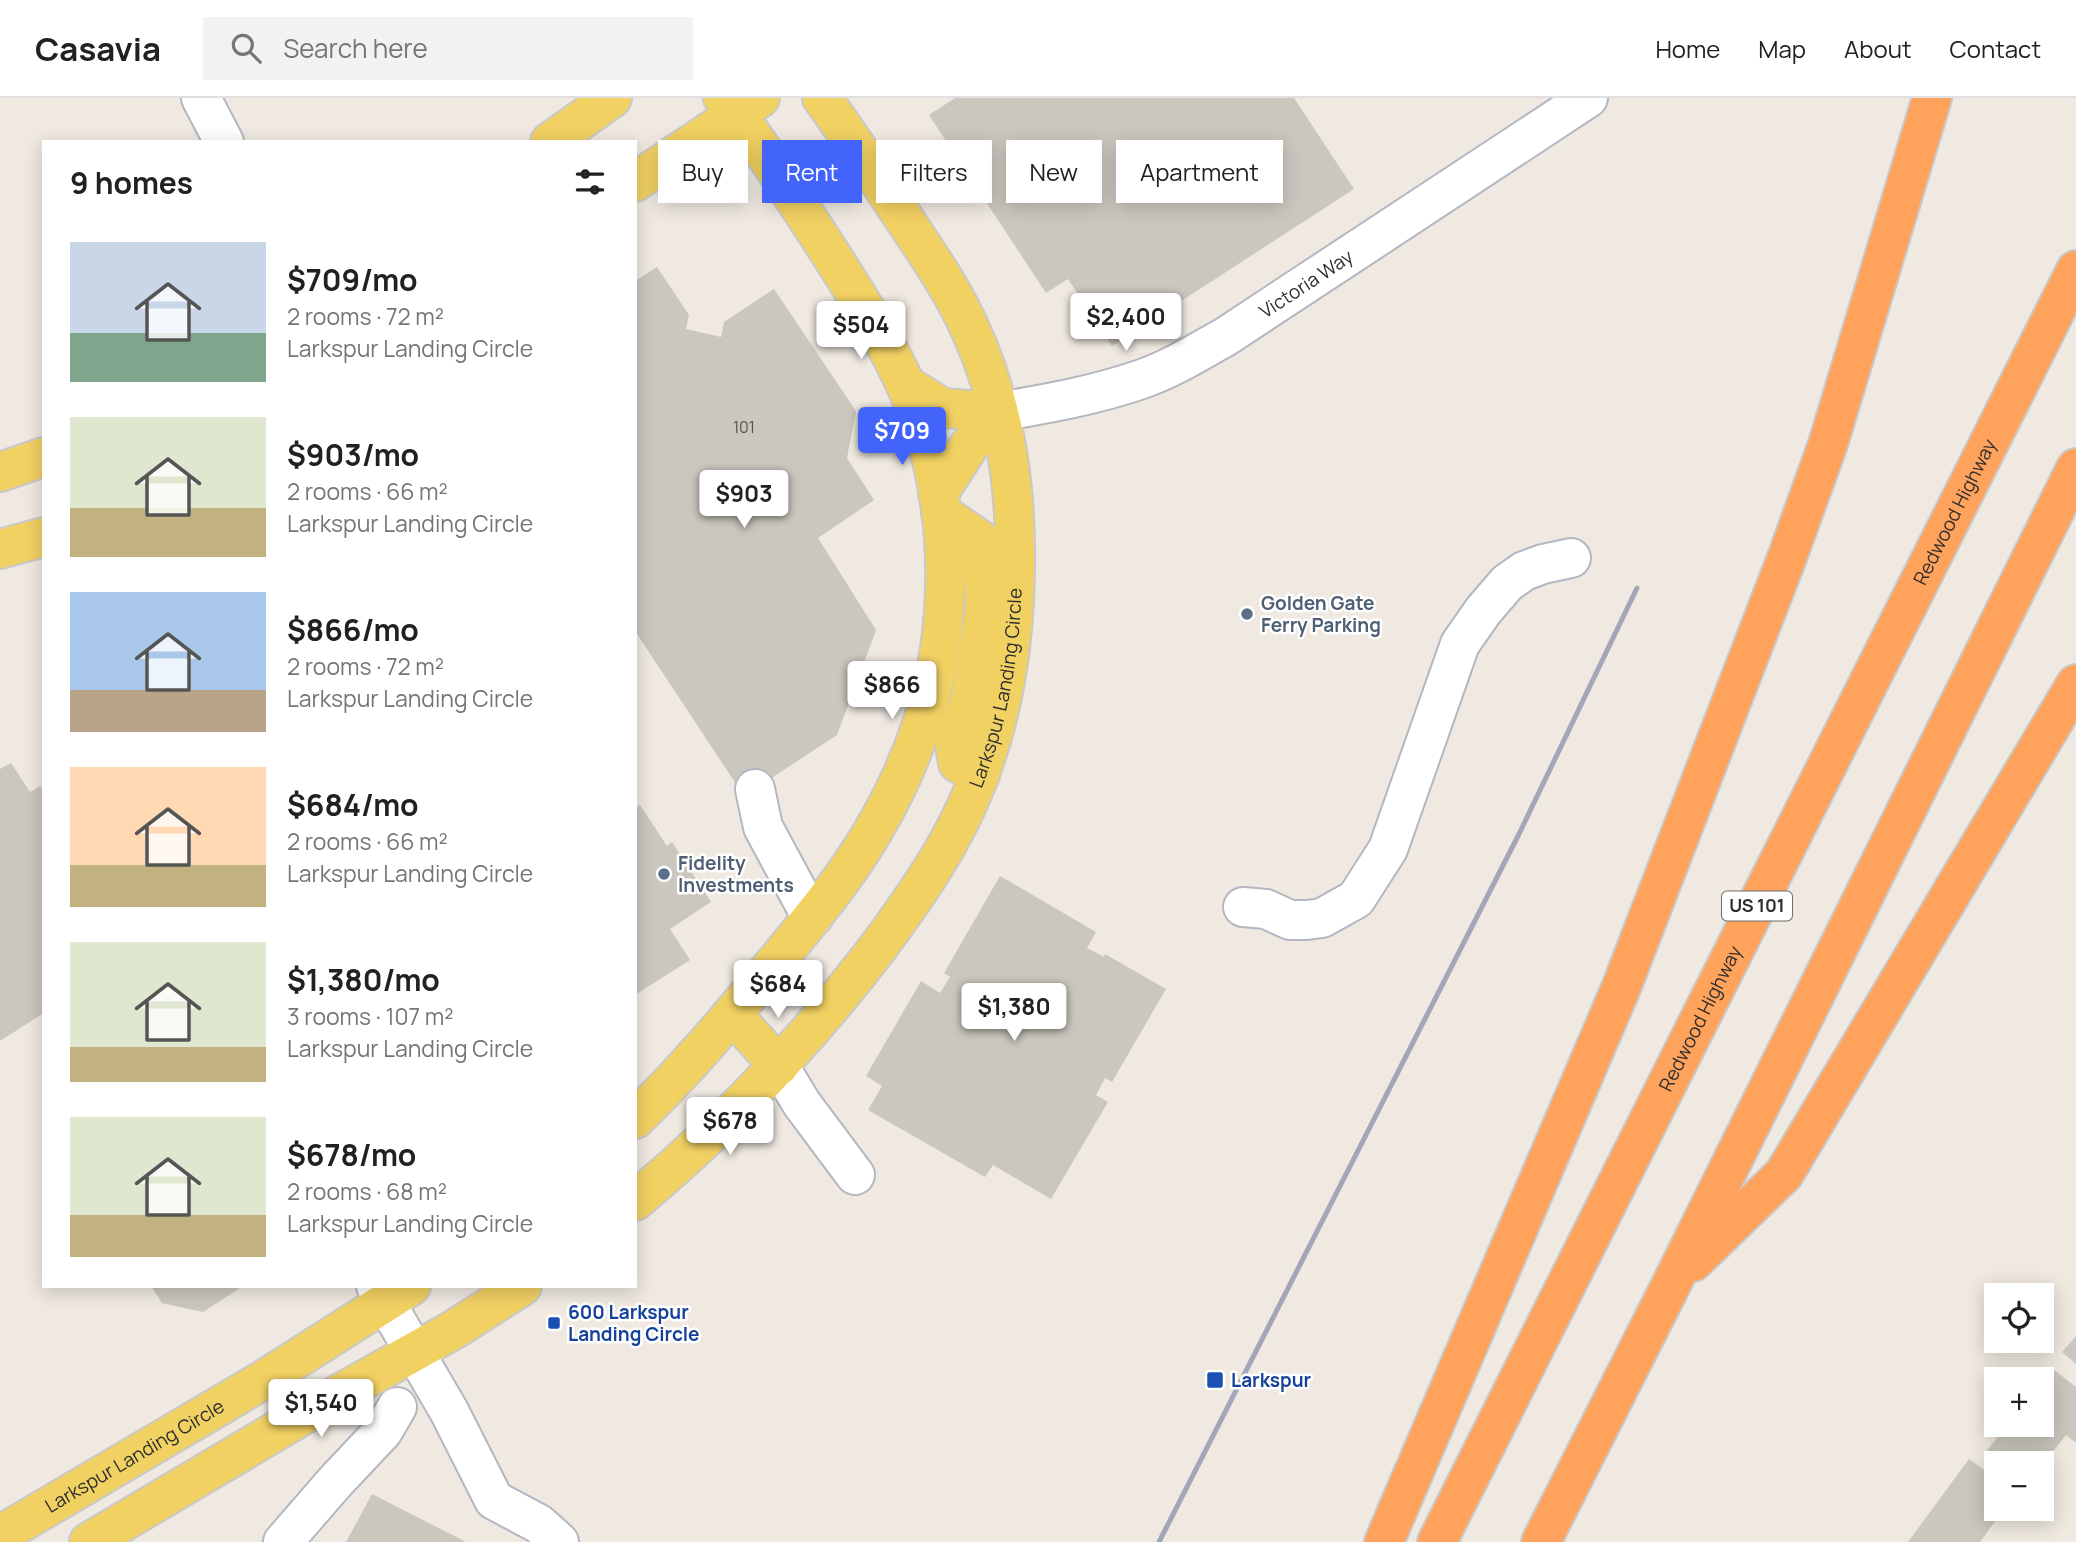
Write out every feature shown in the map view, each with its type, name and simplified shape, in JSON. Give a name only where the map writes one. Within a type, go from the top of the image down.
[{"type":"highway","points":[[1384,1542],[1616,1001],[1788,555],[1836,417],[1932,98]]},
{"type":"highway","name":"Redwood Highway","points":[[1437,1542],[2076,270]]},
{"type":"highway","points":[[1541,1542],[1674,1281],[2076,468]]},
{"type":"highway","points":[[1674,1281],[1784,1174],[2076,684]]},
{"type":"main road","points":[[553,140],[612,98]]},
{"type":"main road","name":"Larkspur Landing Circle","points":[[637,1199],[726,1120],[779,1066],[862,968],[912,900],[957,827],[980,775],[1010,663],[1014,620],[1013,491],[998,412],[982,358],[958,305],[850,136],[822,98]]},
{"type":"main road","points":[[637,180],[740,103],[771,163],[866,310],[906,385],[934,469],[945,555],[940,640],[923,723],[908,763],[877,824],[850,867],[812,918],[733,1015],[637,1117]]},
{"type":"main road","points":[[906,385],[943,408],[998,412]]},
{"type":"main road","points":[[940,503],[970,446],[998,412]]},
{"type":"main road","points":[[0,472],[42,458]]},
{"type":"main road","points":[[940,503],[982,541],[985,609],[971,696],[956,745],[958,763],[980,775]]},
{"type":"main road","points":[[0,549],[42,538]]},
{"type":"main road","points":[[733,1015],[779,1066]]},
{"type":"main road","points":[[89,1542],[337,1395],[415,1352],[519,1288]]},
{"type":"main road","name":"Larkspur Landing Circle","points":[[0,1535],[254,1385],[391,1292]]},
{"type":"street","points":[[201,98],[223,140]]},
{"type":"street","name":"Victoria Way","points":[[998,412],[1081,396],[1143,379],[1199,352],[1588,98]]},
{"type":"street","points":[[1243,907],[1266,909],[1290,920],[1307,920],[1322,918],[1356,899],[1388,849],[1460,644],[1507,583],[1524,571],[1571,558]]},
{"type":"street","points":[[755,789],[763,827],[812,918]]},
{"type":"street","points":[[779,1066],[802,1104],[855,1175]]},
{"type":"street","points":[[391,1292],[415,1352],[449,1411],[494,1500],[539,1524],[559,1542]]},
{"type":"street","points":[[283,1542],[334,1482],[383,1431],[397,1407]]},
{"type":"building","points":[[955,98],[1294,98],[1354,189],[1112,346],[1068,279],[1046,293],[987,203],[992,203],[992,140],[945,140],[929,115]]},
{"type":"building","points":[[657,267],[689,315],[686,329],[721,337],[724,322],[774,289],[856,411],[847,458],[874,500],[818,538],[876,630],[837,735],[744,796],[637,634],[637,280]]},
{"type":"building","points":[[11,763],[30,792],[40,786],[42,788],[42,1014],[0,1041],[0,769]]},
{"type":"building","name":"Fidelity Investments","points":[[640,805],[667,846],[672,842],[711,902],[670,929],[690,960],[637,994],[637,807]]},
{"type":"building","points":[[1000,876],[1096,932],[1087,948],[1104,957],[1105,954],[1166,989],[1112,1082],[1105,1078],[1096,1095],[1108,1102],[1051,1199],[993,1165],[985,1177],[868,1110],[882,1086],[866,1076],[921,981],[940,993],[950,977],[944,973]]},
{"type":"building","points":[[152,1288],[240,1288],[203,1312],[162,1303]]},
{"type":"building","points":[[2076,1336],[2076,1364],[2062,1352]]},
{"type":"building","points":[[2054,1370],[2076,1387],[2076,1443],[2066,1435],[2053,1451],[1987,1451],[1998,1437],[2054,1437]]},
{"type":"building","points":[[1969,1459],[1984,1470],[1984,1521],[1995,1521],[1980,1542],[1908,1542]]},
{"type":"building","points":[[372,1494],[466,1542],[346,1542]]},
{"type":"railway","points":[[1159,1542],[1519,834],[1637,588]]},
{"type":"place","name":"Golden Gate Ferry Parking","points":[[1247,614]]},
{"type":"place","name":"Fidelity Investments","points":[[664,874]]},
{"type":"place","name":"600 Larkspur Landing Circle","points":[[554,1323]]},
{"type":"place","name":"Larkspur","points":[[1215,1380]]}]
